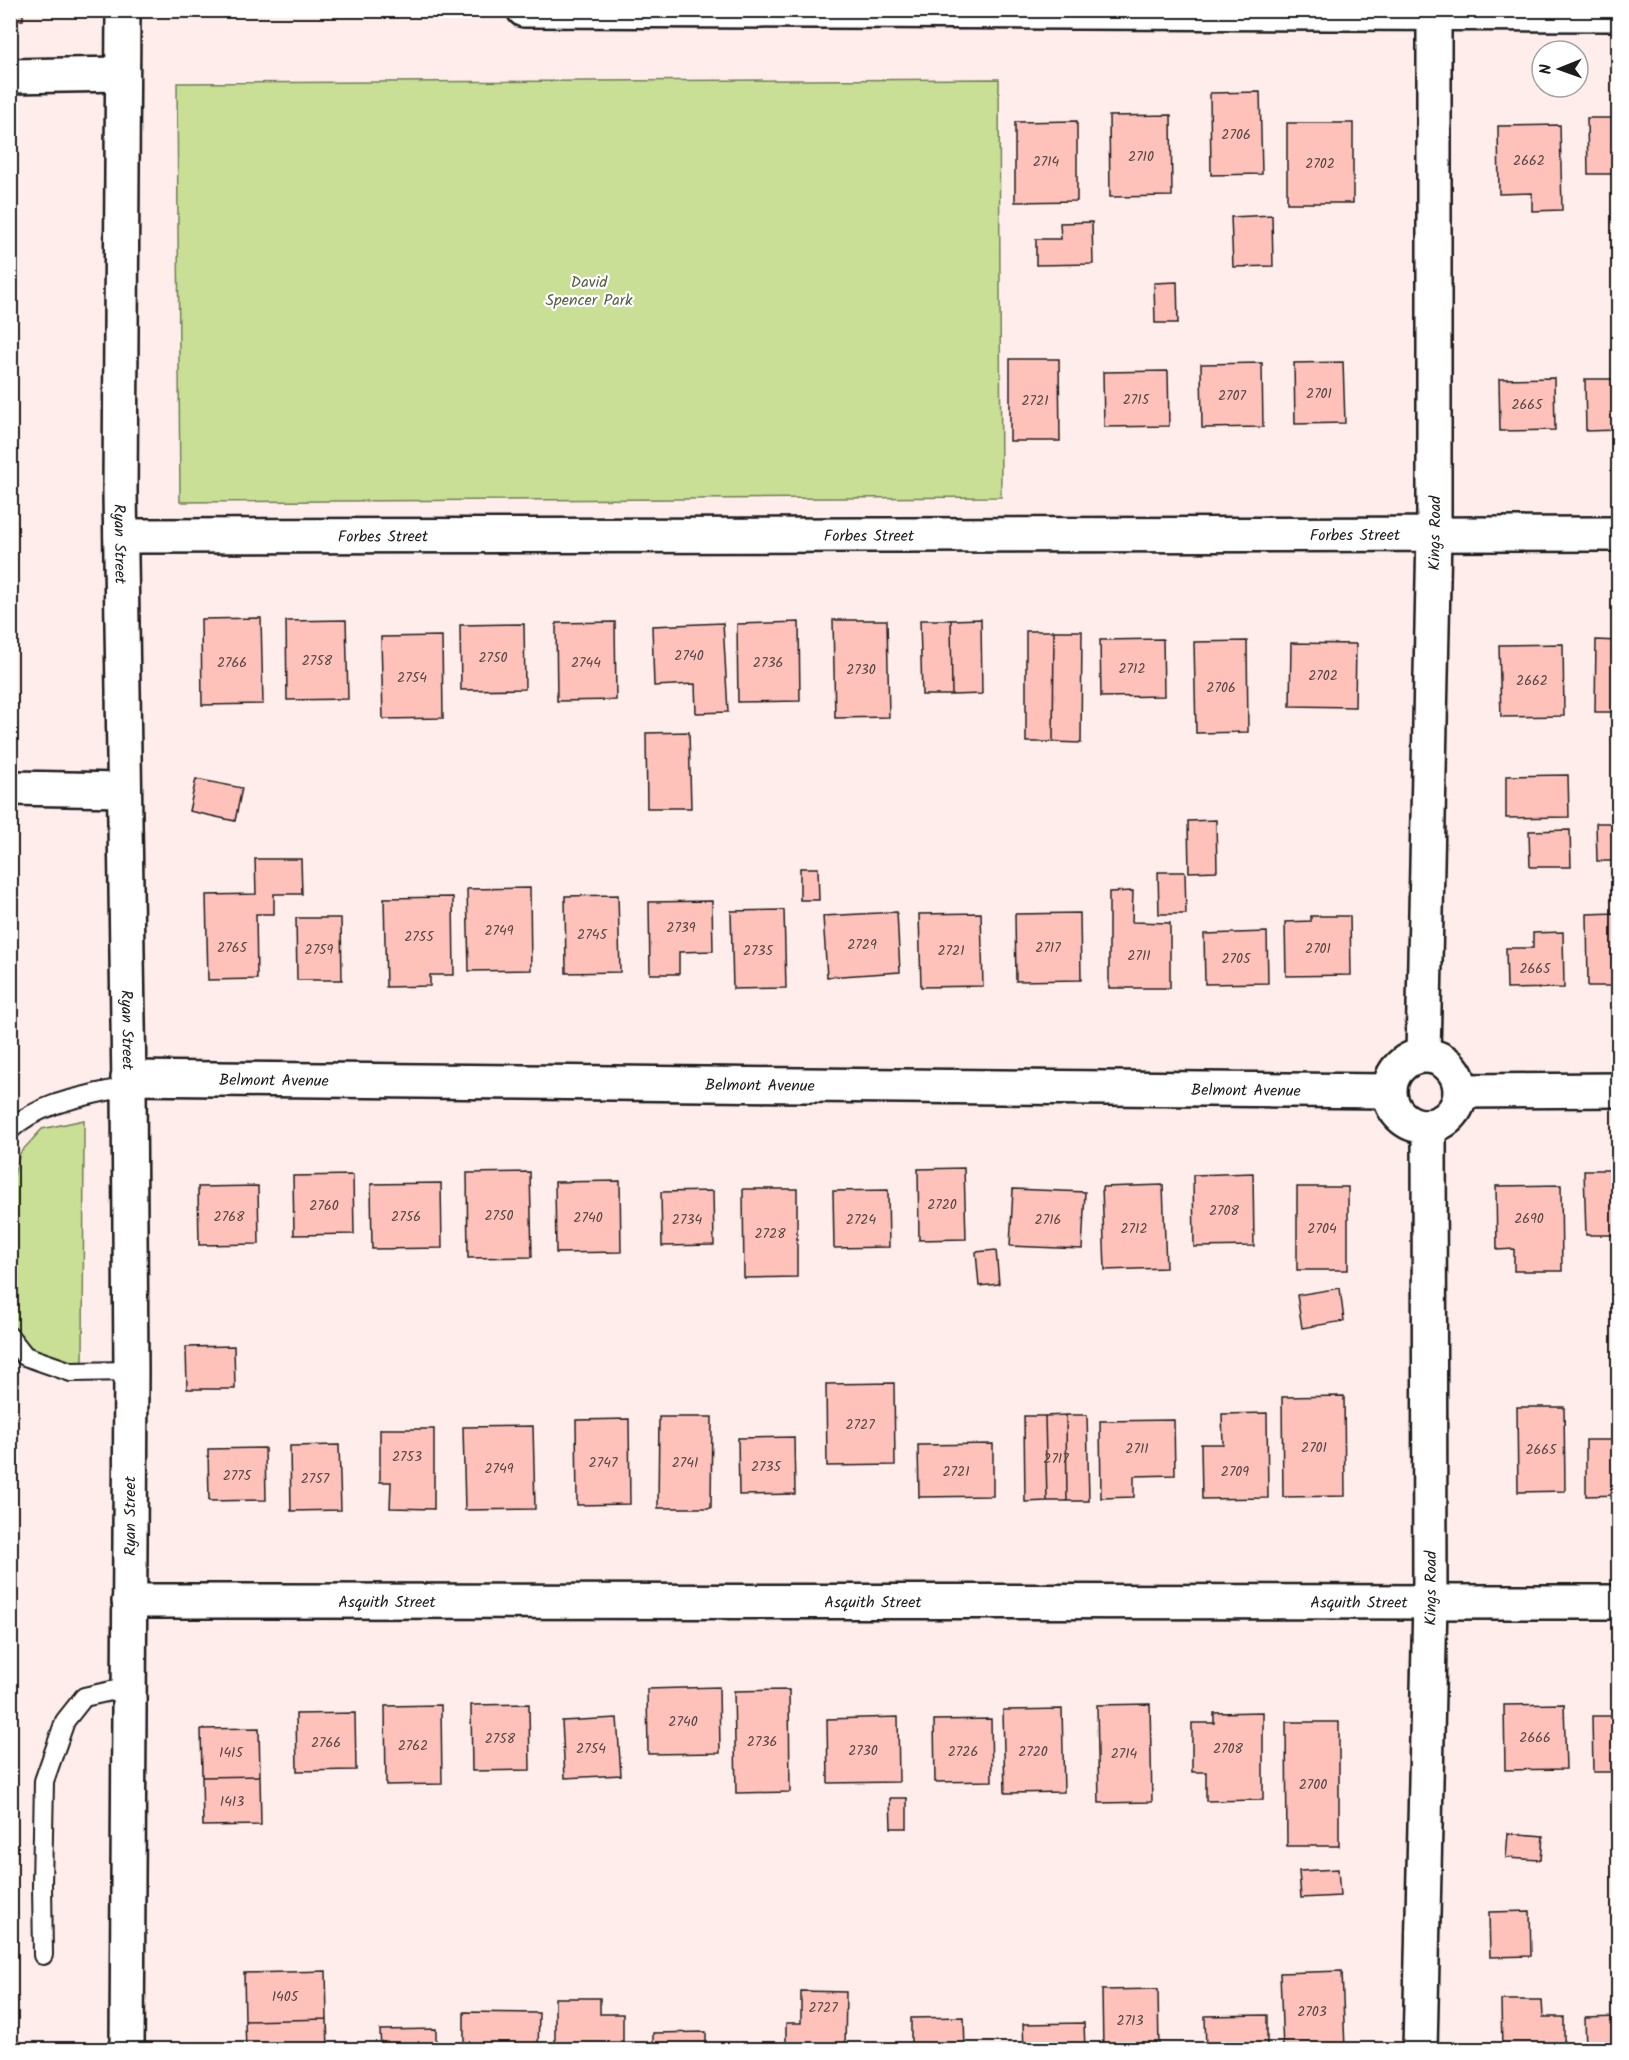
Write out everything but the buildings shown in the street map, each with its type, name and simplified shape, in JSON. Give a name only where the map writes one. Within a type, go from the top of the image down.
[{"type":"street","name":"Ryan Street","points":[[123,10],[120,492],[131,1371],[127,2049]]},
{"type":"street","points":[[524,10],[1618,14]]},
{"type":"street","name":"Kings Road","points":[[1423,1055],[1434,533],[1434,12]]},
{"type":"street","points":[[10,76],[122,74]]},
{"type":"street","name":"Forbes Street","points":[[121,536],[1618,534]]},
{"type":"street","points":[[10,788],[124,790]]},
{"type":"street","points":[[1423,1055],[1438,1057],[1450,1065],[1458,1077],[1461,1091],[1459,1104],[1452,1115],[1441,1123],[1429,1127],[1414,1125],[1401,1117],[1392,1105],[1389,1090],[1392,1077],[1400,1066],[1411,1058],[1423,1055]]},
{"type":"street","name":"Belmont Avenue","points":[[129,1082],[1389,1090]]},
{"type":"street","points":[[1461,1091],[1618,1090]]},
{"type":"street","name":"Kings Road","points":[[1420,2049],[1430,1601],[1429,1127]]},
{"type":"street","name":"Asquith Street","points":[[129,1601],[1618,1602]]},
{"type":"lane","points":[[10,1130],[21,1119],[51,1106],[129,1082]]},
{"type":"lane","points":[[10,1337],[25,1356],[71,1372],[131,1371]]},
{"type":"lane","points":[[43,1955],[44,1781],[65,1721],[84,1698],[129,1687]]},
{"type":"green space","name":"David Spencer Park","points":[[999,79],[1001,497],[180,502],[177,83]]},
{"type":"green space","points":[[84,1120],[83,1366],[53,1361],[24,1344],[11,1321],[11,1186],[20,1153],[42,1129]]}]
